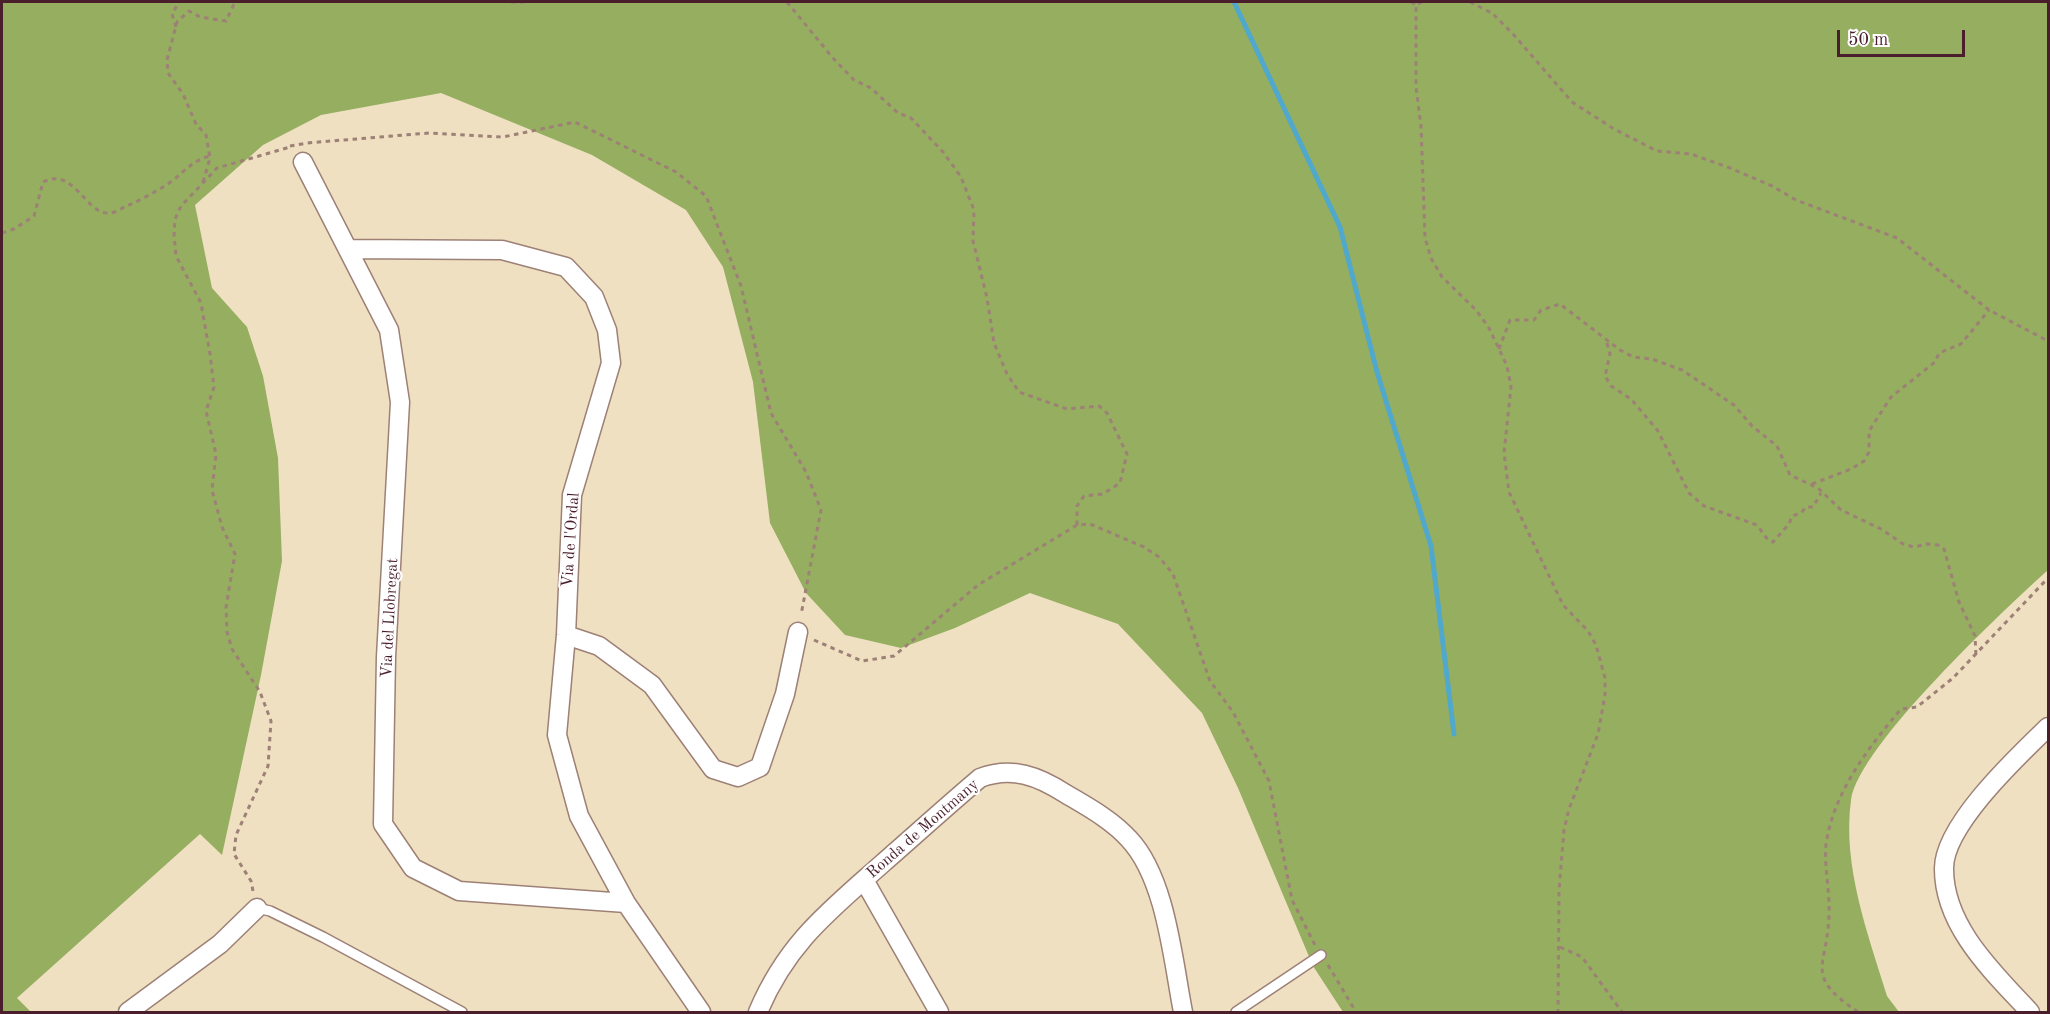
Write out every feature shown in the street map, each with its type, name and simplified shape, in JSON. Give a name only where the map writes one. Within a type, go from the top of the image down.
[{"type":"street","name":"Via del Llobregat","points":[[303,162],[389,330],[400,402],[386,657],[383,824],[412,868],[459,891],[626,903]]},
{"type":"street","name":"Via de l'Ordal","points":[[349,249],[502,250],[566,267],[594,297],[607,330],[611,363],[572,495],[566,634],[557,735],[579,816],[626,903],[701,1012]]},
{"type":"street","points":[[566,634],[598,646],[652,685],[713,769],[738,777],[760,767],[785,694],[798,632]]},
{"type":"street","points":[[2030,1012],[1970,942],[1951,903],[1944,869],[1950,844],[1973,808],[2013,760],[2049,728]]},
{"type":"street","name":"Ronda de Montmany","points":[[758,1012],[770,984],[785,959],[816,923],[980,778],[1005,772],[1033,776],[1047,781],[1118,828],[1142,856],[1154,883],[1183,1012]]},
{"type":"street","points":[[864,880],[939,1012]]},
{"type":"street","points":[[128,1012],[220,944],[257,908]]},
{"type":"lane","points":[[257,908],[270,911],[462,1012]]},
{"type":"lane","points":[[1236,1012],[1321,955]]},
{"type":"path","points":[[177,29],[171,14],[179,2]]},
{"type":"path","points":[[202,183],[210,156],[206,135],[196,124],[183,94],[168,73],[166,60],[177,29],[177,22],[189,11],[200,17],[226,21],[235,2]]},
{"type":"path","points":[[511,2],[527,2]]},
{"type":"path","points":[[787,2],[846,72],[871,88],[898,113],[911,118],[943,152],[961,177],[974,210],[973,241],[987,297],[994,343],[1007,374],[1019,392],[1067,409],[1099,406],[1107,413],[1127,454],[1120,483],[1103,494],[1084,496],[1077,506],[1077,525]]},
{"type":"path","points":[[1411,2],[1416,5]]},
{"type":"path","points":[[1416,5],[1422,2]]},
{"type":"path","points":[[1470,2],[1492,13],[1572,102],[1614,129],[1657,151],[1691,154],[1730,168],[1772,186],[1796,200],[1897,238],[1989,310],[2049,341]]},
{"type":"path","points":[[1416,5],[1416,87],[1421,126],[1425,238],[1431,258],[1442,277],[1476,310],[1489,328],[1507,366],[1511,387],[1504,453],[1509,492],[1563,605],[1588,631],[1596,645],[1605,678],[1605,695],[1598,734],[1569,809],[1564,830],[1559,890],[1558,1012]]},
{"type":"path","points":[[257,908],[251,881],[234,854],[236,835],[241,821],[268,766],[271,721],[260,692],[232,649],[226,632],[226,607],[235,554],[222,527],[212,490],[216,454],[206,411],[214,387],[210,354],[201,303],[176,256],[175,219],[181,206],[217,168],[307,142],[429,133],[503,137],[575,122],[676,172],[706,196],[741,286],[771,412],[806,472],[821,510],[798,632],[862,661],[894,656],[978,585],[1077,525],[1090,524],[1144,547],[1159,557],[1173,574],[1210,681],[1233,712],[1269,781],[1292,900],[1321,955],[1356,1012]]},
{"type":"path","points":[[290,147],[303,162]]},
{"type":"path","points":[[2,233],[14,229],[34,216],[43,182],[50,178],[59,179],[71,185],[98,211],[110,214],[142,200],[171,181],[197,159],[210,156]]},
{"type":"path","points":[[1498,349],[1510,320],[1534,320],[1541,310],[1560,304],[1607,341],[1633,357],[1652,359],[1682,370],[1706,385],[1734,405],[1752,426],[1777,446],[1790,475],[1812,484],[1841,510],[1881,529],[1903,544],[1914,547],[1927,544],[1938,545],[1944,549],[1957,596],[1975,636],[1976,656]]},
{"type":"path","points":[[1812,484],[1851,469],[1864,461],[1869,452],[1869,431],[1891,397],[1935,362],[1940,353],[1961,344],[1989,310]]},
{"type":"path","points":[[1607,341],[1610,354],[1605,376],[1611,386],[1631,399],[1658,431],[1689,493],[1704,506],[1757,525],[1768,540],[1773,542],[1790,524],[1792,516],[1801,513],[1806,507],[1813,507],[1821,493]]},
{"type":"path","points":[[1858,1012],[1833,995],[1821,976],[1829,915],[1826,843],[1852,773],[1868,749],[1901,709],[1917,707],[1935,694],[1976,656],[2015,610],[2049,578]]},
{"type":"path","points":[[1560,947],[1582,957],[1622,1012]]},
{"type":"green space","points":[[2,2],[2048,2],[2048,570],[1968,646],[1905,714],[1879,746],[1860,776],[1851,800],[1850,850],[1858,900],[1887,996],[1899,1012],[1343,1012],[1313,966],[1238,788],[1202,713],[1118,624],[1030,593],[955,628],[901,648],[845,635],[806,593],[770,523],[753,382],[723,267],[686,210],[592,155],[441,93],[321,115],[263,145],[195,205],[212,288],[247,327],[263,376],[278,458],[282,561],[261,675],[222,855],[200,834],[17,998],[31,1012],[2,1012]]},
{"type":"waterway","points":[[1234,2],[1340,227],[1377,372],[1431,546],[1454,734]]}]
